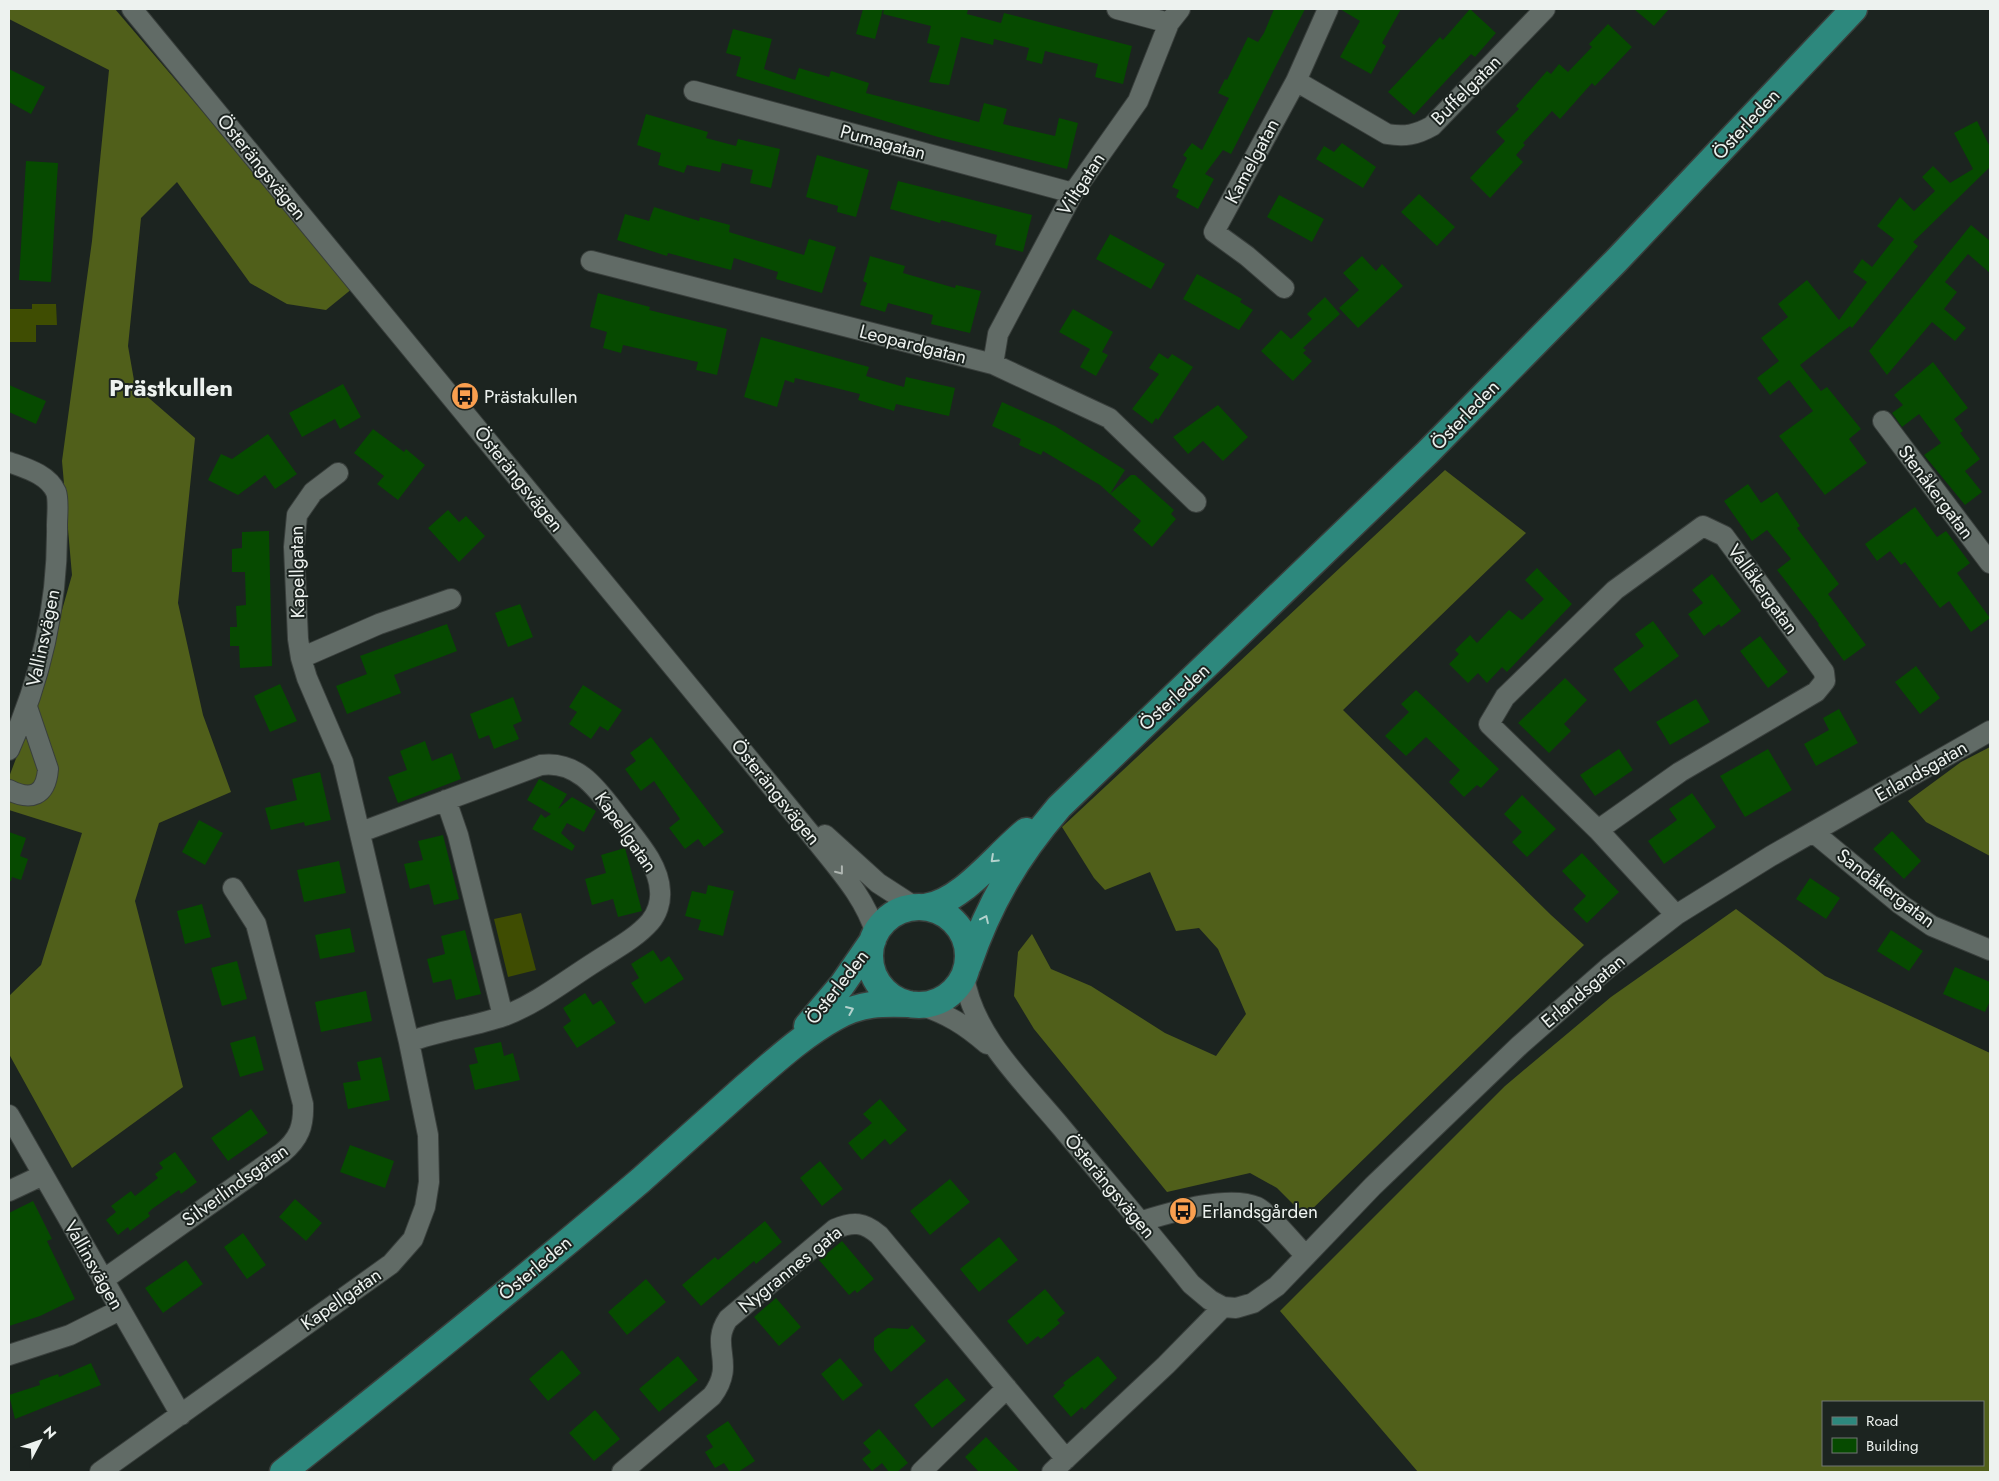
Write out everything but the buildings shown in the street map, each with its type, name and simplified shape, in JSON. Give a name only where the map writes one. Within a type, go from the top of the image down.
[{"type":"main road","name":"Österleden","points":[[780,1056],[842,985],[889,918],[901,910],[937,906],[959,892],[1007,847],[1059,806],[1427,453],[1616,261],[1854,9]]},
{"type":"main road","name":"Österleden","points":[[283,1472],[513,1287],[669,1155],[780,1056],[817,1029],[850,1010],[874,1003],[934,1003],[949,995],[966,970],[978,934],[1005,878],[1059,806]]},
{"type":"main road","points":[[920,907],[942,912],[961,930],[968,947],[966,970]]},
{"type":"main road","name":"Österleden","points":[[874,937],[871,962],[879,984],[892,997],[914,1004]]},
{"type":"street","name":"Österängsvägen","points":[[132,9],[818,842],[861,898],[874,937]]},
{"type":"street","name":"Österängsvägen","points":[[147,9],[771,773],[826,837],[878,883],[920,907]]},
{"type":"street","points":[[1117,9],[1175,16]]},
{"type":"street","name":"Kamelgatan","points":[[1284,288],[1247,256],[1214,232],[1296,80],[1328,9]]},
{"type":"street","name":"Buffelgatan","points":[[1296,80],[1387,134],[1403,136],[1418,134],[1432,126],[1545,9]]},
{"type":"street","name":"Viltgatan","points":[[994,364],[998,334],[1073,192],[1138,101],[1175,16]]},
{"type":"street","name":"Pumagatan","points":[[694,91],[1073,192]]},
{"type":"street","name":"Leopardgatan","points":[[591,260],[994,364],[1109,418],[1196,502]]},
{"type":"street","name":"Stenåkergatan","points":[[1883,421],[1990,563]]},
{"type":"street","name":"Vallinsvägen","points":[[9,462],[34,472],[47,480],[56,493],[56,580],[50,627],[27,707],[9,750]]},
{"type":"street","name":"Kapellgatan","points":[[100,1472],[376,1276],[404,1251],[413,1239],[425,1207],[430,1182],[428,1135],[409,1042],[361,832],[337,743],[301,658],[294,547],[297,515],[314,492],[338,474]]},
{"type":"street","name":"Vallåkergatan","points":[[1598,830],[1680,772],[1816,692],[1825,681],[1824,672],[1724,536],[1703,526],[1615,590],[1505,697],[1490,724],[1598,830],[1676,915]]},
{"type":"street","points":[[301,658],[379,624],[451,599]]},
{"type":"street","points":[[9,790],[21,796],[30,797],[43,788],[48,778],[48,769],[27,707]]},
{"type":"street","name":"Erlandsgatan","points":[[1223,1307],[1236,1308],[1253,1303],[1278,1286],[1372,1186],[1520,1045],[1609,967],[1676,915],[1771,856],[1990,731]]},
{"type":"street","name":"Kapellgatan","points":[[361,832],[541,765],[551,764],[572,769],[591,783],[604,797],[642,848],[658,878],[660,903],[650,923],[621,945],[526,1006],[503,1016],[431,1034],[409,1042]]},
{"type":"street","points":[[446,800],[458,834],[503,1016]]},
{"type":"street","name":"Sandåkergatan","points":[[1813,832],[1900,904],[1932,926],[1990,950]]},
{"type":"street","name":"Silverlindsgatan","points":[[103,1280],[282,1153],[298,1136],[303,1124],[303,1104],[256,924],[233,888]]},
{"type":"street","name":"Österängsvägen","points":[[966,970],[967,996],[974,1014],[1004,1058],[1191,1284],[1210,1300],[1223,1307]]},
{"type":"street","name":"Österängsvägen","points":[[914,1004],[941,1012],[957,1020],[1004,1058]]},
{"type":"street","name":"Vallinsvägen","points":[[9,1115],[181,1415]]},
{"type":"street","points":[[9,1191],[42,1175]]},
{"type":"street","points":[[1140,1222],[1211,1205],[1239,1202],[1258,1208],[1306,1256]]},
{"type":"street","name":"Nygrannes gata","points":[[622,1472],[712,1396],[718,1388],[723,1380],[724,1368],[720,1337],[728,1319],[835,1228],[849,1222],[871,1227],[879,1235],[1007,1388],[1059,1466]]},
{"type":"street","points":[[1059,1466],[1166,1365],[1223,1307]]},
{"type":"street","points":[[9,1356],[70,1335],[120,1310]]},
{"type":"street","points":[[921,1472],[1007,1388]]},
{"type":"green space","points":[[9,9],[115,9],[353,288],[326,310],[287,304],[250,283],[177,182],[141,218],[128,346],[135,386],[195,438],[178,603],[203,715],[231,792],[159,823],[135,901],[183,1087],[72,1168],[9,1054],[9,996],[41,965],[82,833],[9,810],[9,777],[31,719],[72,575],[62,461],[92,241],[109,70],[9,19]]},
{"type":"green space","points":[[32,304],[56,304],[57,325],[36,325],[36,342],[9,342],[9,309],[32,309]]},
{"type":"green space","points":[[1445,470],[1526,533],[1343,710],[1551,915],[1584,945],[1305,1216],[1277,1188],[1250,1173],[1167,1192],[1034,1029],[1014,996],[1018,952],[1032,934],[1051,969],[1091,986],[1165,1033],[1216,1056],[1246,1014],[1218,949],[1199,928],[1176,931],[1150,872],[1105,890],[1094,878],[1062,827]]},
{"type":"green space","points":[[1990,747],[1990,856],[1926,822],[1908,801],[1961,762]]},
{"type":"green space","points":[[1736,909],[1825,976],[1990,1053],[1990,1472],[1418,1472],[1280,1311],[1505,1086],[1611,997]]},
{"type":"green space","points":[[521,913],[536,970],[508,977],[494,919]]},
{"type":"place","name":"Prästakullen","points":[[465,396]]},
{"type":"place","name":"Erlandsgården","points":[[1183,1211]]},
{"type":"district","name":"Prästkullen","points":[[171,387]]}]
